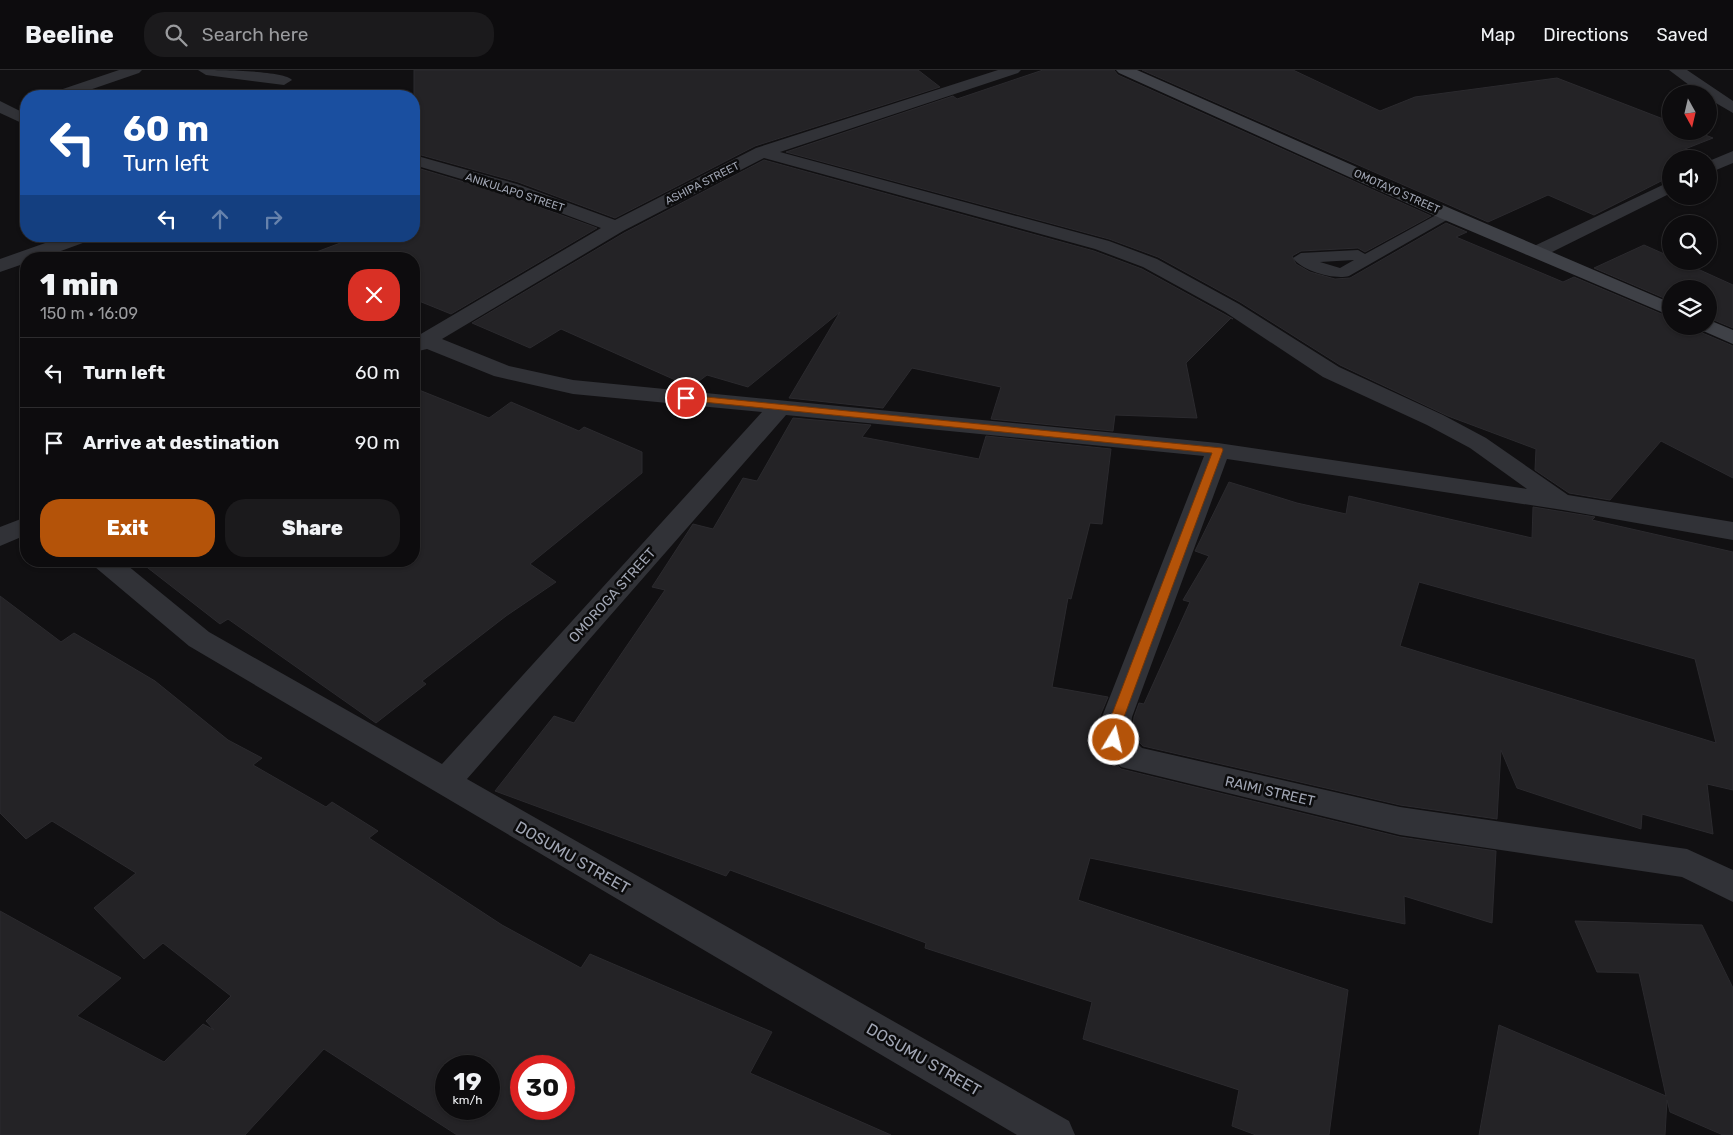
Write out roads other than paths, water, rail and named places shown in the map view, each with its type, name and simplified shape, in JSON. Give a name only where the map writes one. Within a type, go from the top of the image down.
[{"type":"street","points":[[76,90],[134,70]]},
{"type":"street","points":[[206,70],[290,77],[265,90]]},
{"type":"street","name":"ASHIPA STREET","points":[[420,344],[616,227],[762,152],[1013,70]]},
{"type":"street","name":"OMOTAYO STREET","points":[[1124,70],[1447,214],[1662,306]]},
{"type":"street","points":[[1677,70],[1733,108]]},
{"type":"street","points":[[3,110],[20,106]]},
{"type":"street","points":[[3,110],[20,117]]},
{"type":"street","points":[[762,152],[1102,245],[1150,263],[1232,308],[1331,372],[1435,420],[1478,443],[1563,502]]},
{"type":"street","points":[[1717,164],[1733,156]]},
{"type":"street","name":"ANIKULAPO STREET","points":[[420,162],[512,188],[616,227]]},
{"type":"street","points":[[1539,252],[1662,190]]},
{"type":"street","points":[[39,252],[67,242]]},
{"type":"street","points":[[0,266],[20,259]]},
{"type":"street","points":[[1717,330],[1733,338]]},
{"type":"street","points":[[420,344],[502,371],[573,388],[1218,450],[1563,502],[1733,531]]},
{"type":"street","name":"OMOROGA STREET","points":[[444,783],[780,407]]},
{"type":"street","name":"RAIMI STREET","points":[[1218,450],[1117,717],[1114,740],[1132,758],[1400,821],[1687,863],[1733,887]]},
{"type":"street","points":[[0,537],[20,528]]},
{"type":"street","name":"DOSUMU STREET","points":[[111,567],[199,639],[444,783],[1055,1135]]},
{"type":"lane","points":[[1358,255],[1301,258],[1305,262],[1338,274],[1343,273],[1447,214]]}]
